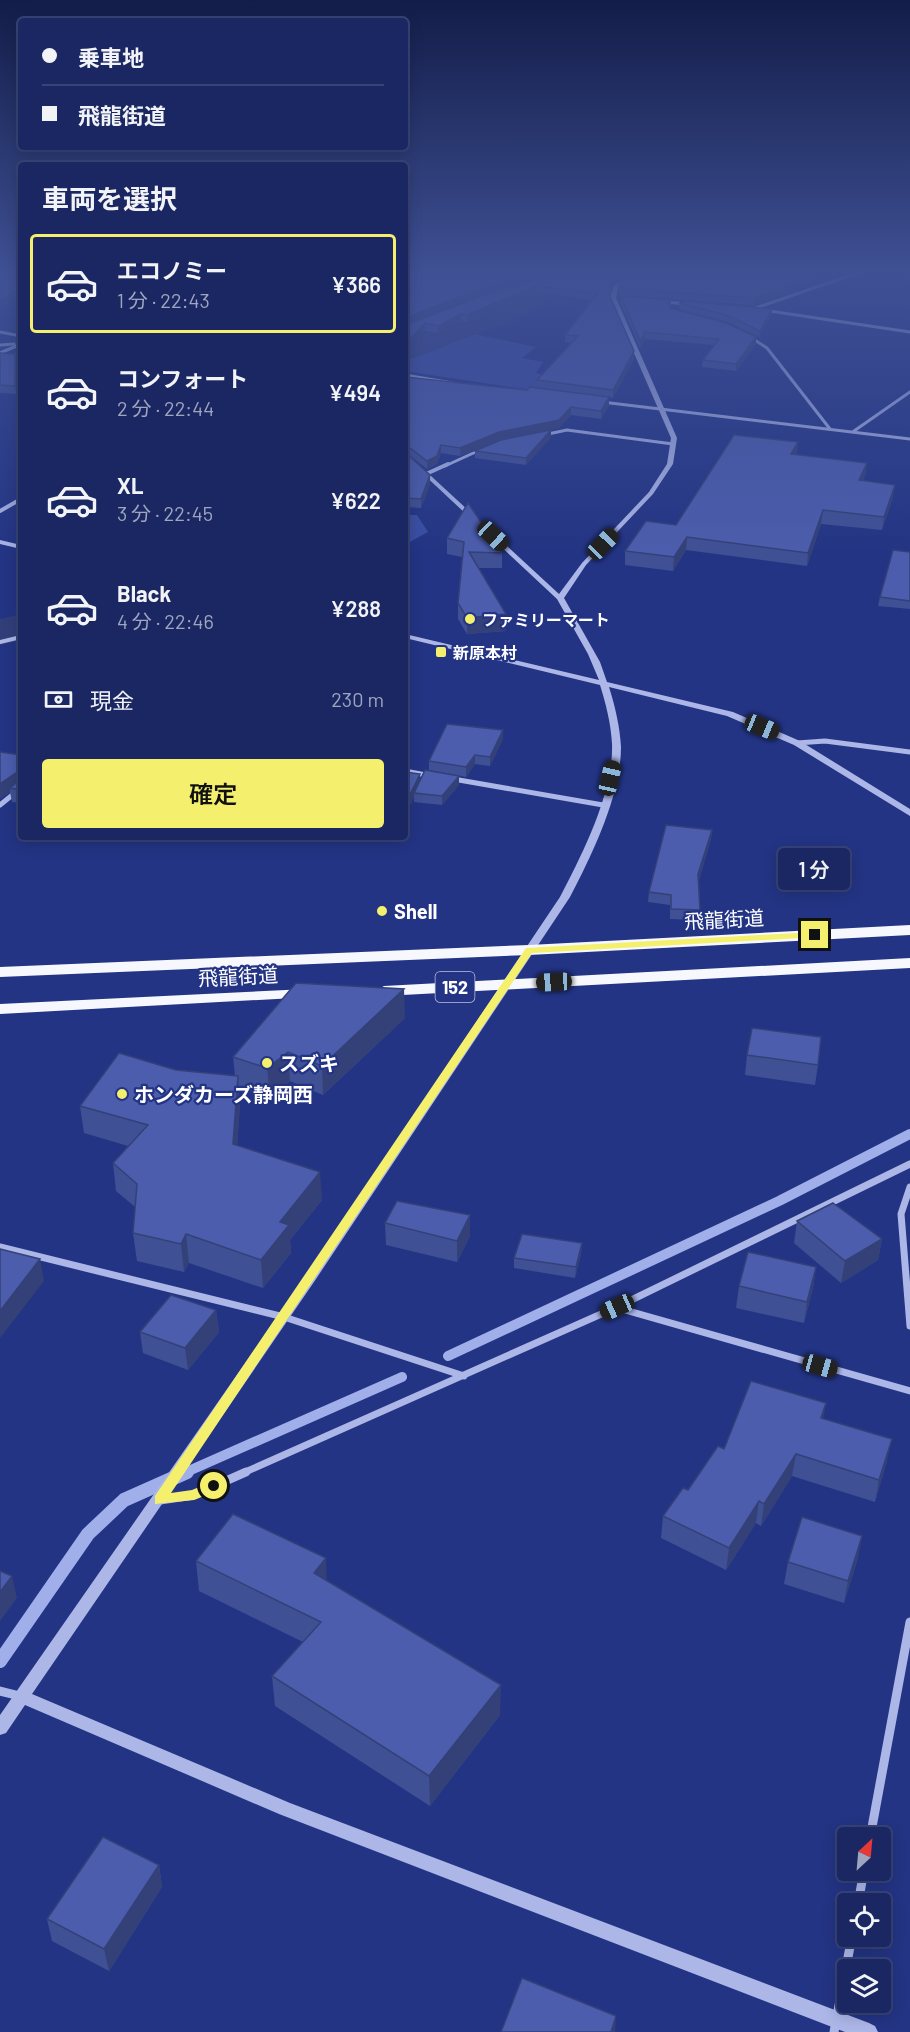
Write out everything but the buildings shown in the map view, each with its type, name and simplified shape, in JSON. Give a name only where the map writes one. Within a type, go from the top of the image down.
[{"type":"highway","name":"飛龍街道","points":[[0,972],[529,950],[910,930]]},
{"type":"highway","name":"152","points":[[365,992],[910,963]]},
{"type":"highway","name":"飛龍街道","points":[[0,1009],[318,994]]},
{"type":"street","points":[[560,598],[584,564],[651,493],[670,464],[674,438],[646,367]]},
{"type":"street","points":[[783,367],[816,417],[830,429]]},
{"type":"street","points":[[408,376],[453,383]]},
{"type":"street","points":[[853,431],[910,392]]},
{"type":"street","points":[[593,400],[910,439]]},
{"type":"street","points":[[533,437],[567,430],[673,444]]},
{"type":"street","points":[[426,474],[490,447]]},
{"type":"street","points":[[0,1728],[160,1500],[565,897],[578,871],[603,805],[616,753],[610,705],[596,663],[560,598],[408,457]]},
{"type":"street","points":[[0,511],[18,501]]},
{"type":"street","points":[[0,542],[18,546]]},
{"type":"street","points":[[408,637],[730,714],[797,743],[910,813]]},
{"type":"street","points":[[0,642],[18,638]]},
{"type":"street","points":[[797,743],[825,741],[910,752]]},
{"type":"street","points":[[408,772],[603,805]]},
{"type":"street","points":[[0,806],[18,791]]},
{"type":"street","points":[[160,1500],[194,1495],[464,1376],[617,1307],[910,1164]]},
{"type":"street","points":[[910,1187],[901,1214],[910,1326]]},
{"type":"street","points":[[0,1247],[284,1317],[464,1376]]},
{"type":"street","points":[[617,1307],[910,1391]]},
{"type":"street","points":[[872,1827],[910,1623]]},
{"type":"street","points":[[0,1691],[22,1697],[285,1809],[835,2026],[869,2032]]},
{"type":"street","points":[[835,2026],[850,1947]]},
{"type":"shaded area","points":[[408,367],[540,367],[536,373],[583,382],[570,396],[408,371]]},
{"type":"shaded area","points":[[408,515],[417,515],[428,532],[408,543]]},
{"type":"waterway","points":[[0,632],[18,628]]},
{"type":"waterway","points":[[448,1356],[779,1201],[910,1134]]},
{"type":"waterway","points":[[184,1473],[402,1377]]},
{"type":"waterway","points":[[0,1661],[88,1534],[124,1500],[187,1472]]},
{"type":"place","name":"ファミリーマート","points":[[470,619]]},
{"type":"place","name":"新原本村","points":[[441,652]]},
{"type":"place","name":"Shell","points":[[382,911]]},
{"type":"place","name":"スズキ","points":[[267,1063]]},
{"type":"place","name":"ホンダカーズ静岡西","points":[[122,1094]]},
{"type":"route","points":[[214,1486],[194,1495],[160,1500],[529,950],[815,935]]}]
